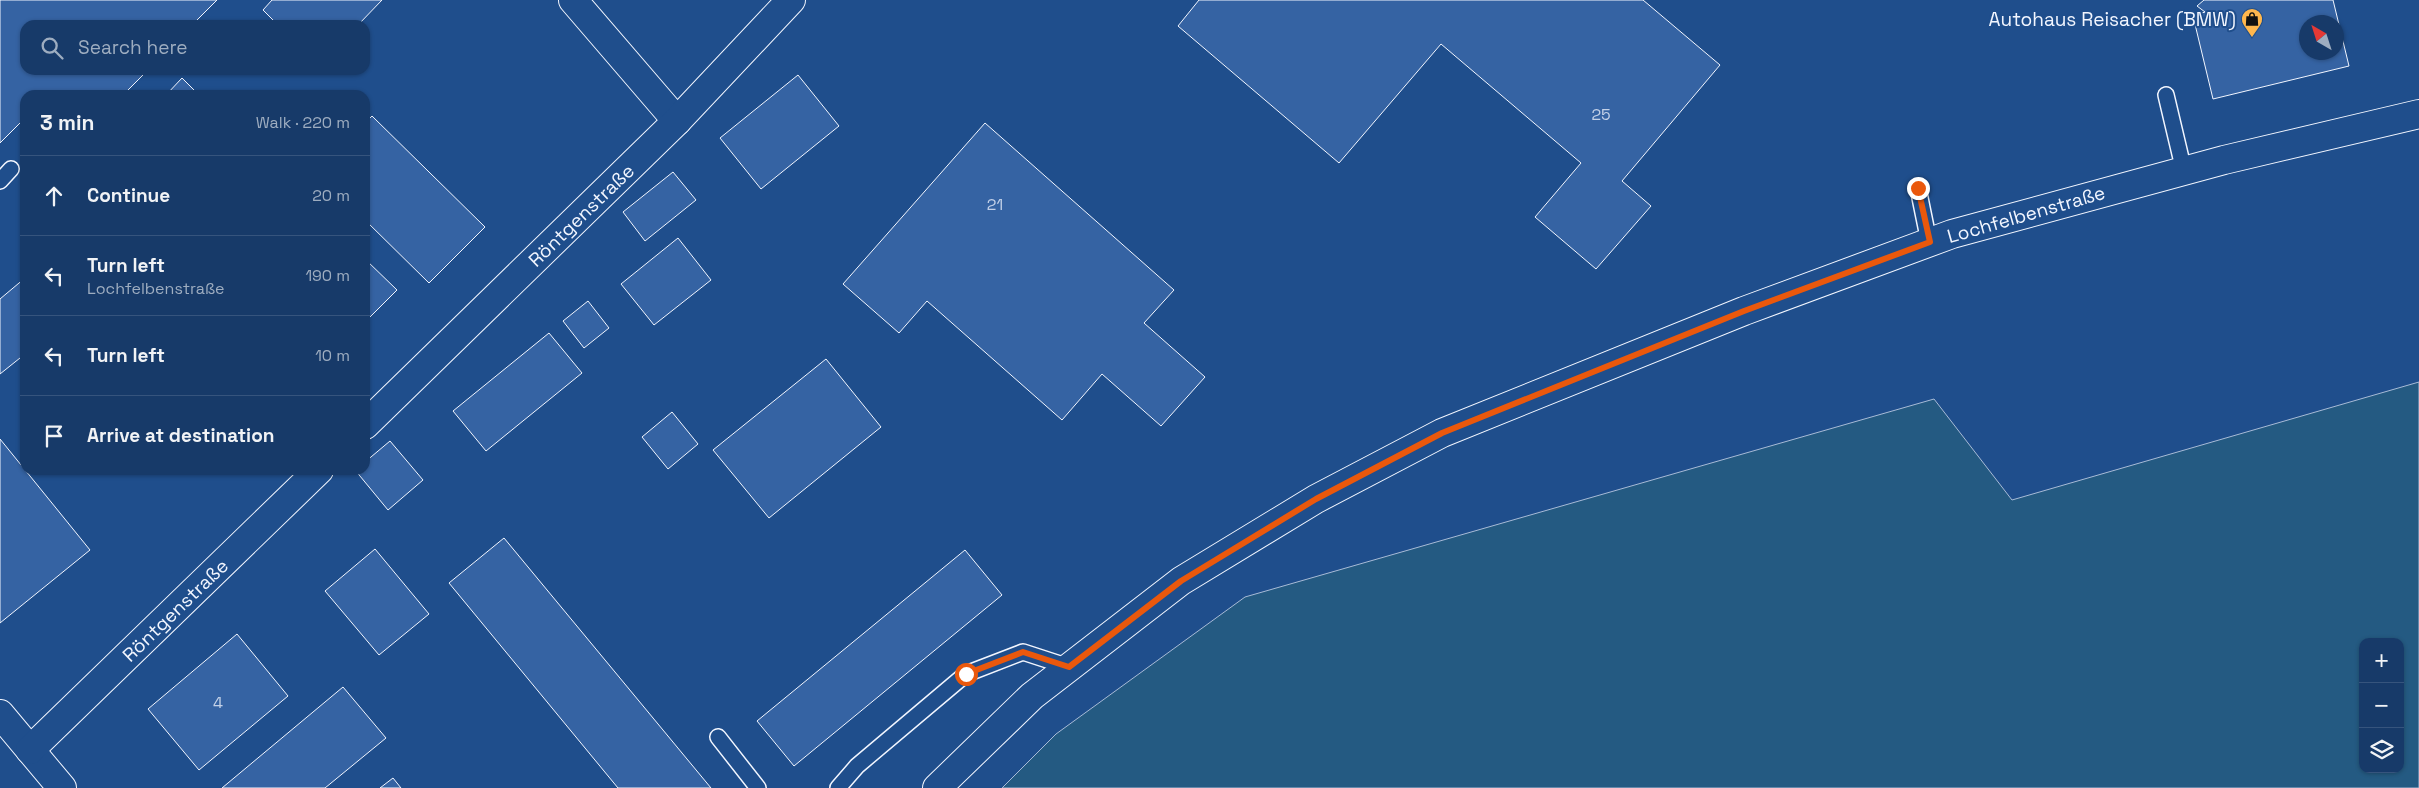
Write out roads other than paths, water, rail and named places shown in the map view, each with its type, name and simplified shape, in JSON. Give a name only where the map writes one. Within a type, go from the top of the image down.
[{"type":"street","points":[[573,0],[677,121]]},
{"type":"street","name":"Röntgenstraße","points":[[370,421],[677,121],[792,0]]},
{"type":"street","name":"Lochfelbenstraße","points":[[937,788],[1032,696],[1181,581],[1316,499],[1442,433],[1744,311],[1952,234],[2184,171],[2419,114]]},
{"type":"street","name":"Röntgenstraße","points":[[30,750],[314,475]]},
{"type":"street","points":[[0,714],[62,788]]},
{"type":"lane","points":[[2166,95],[2184,171]]},
{"type":"lane","points":[[0,181],[11,169]]},
{"type":"lane","points":[[1918,188],[1930,242]]},
{"type":"lane","points":[[838,788],[857,766],[966,674],[1023,652],[1069,667]]},
{"type":"lane","points":[[718,738],[758,788]]},
{"type":"place","name":"Autohaus Reisacher (BMW)","points":[[2252,38]]}]
